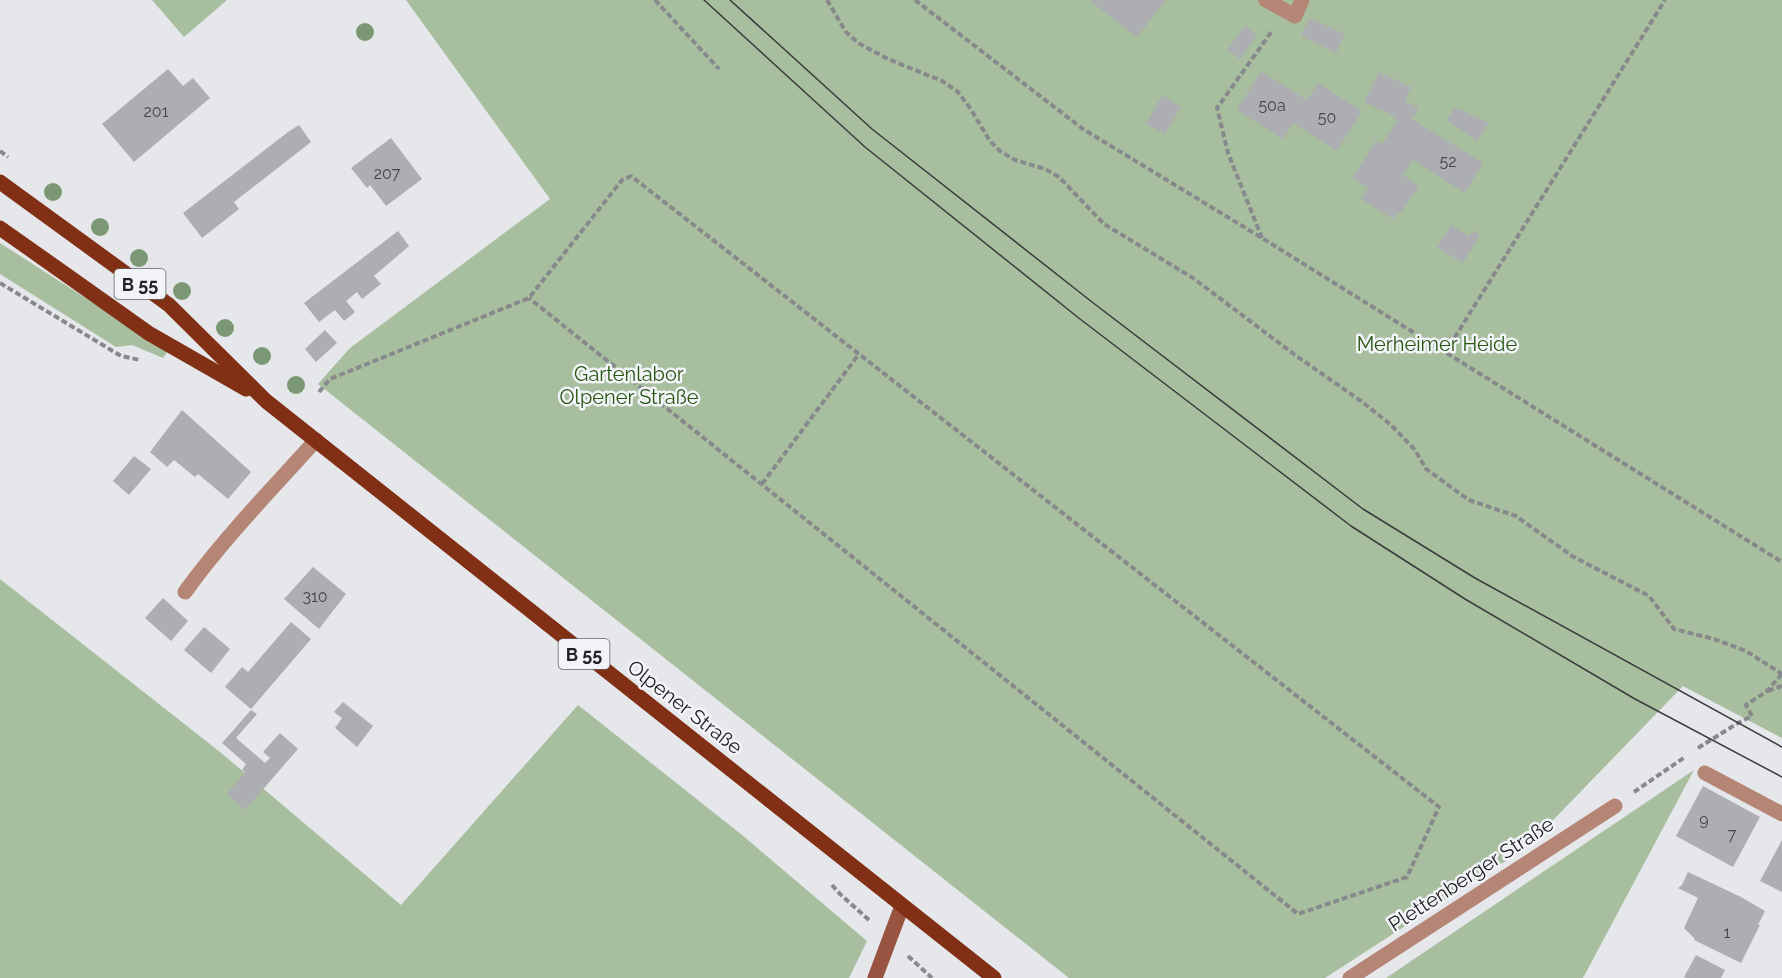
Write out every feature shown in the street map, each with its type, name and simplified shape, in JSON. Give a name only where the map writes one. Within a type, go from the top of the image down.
[{"type":"main road","name":"Olpener Straße","points":[[0,182],[169,305],[266,401],[994,978]]},
{"type":"main road","name":"Olpener Straße","points":[[0,228],[150,334],[266,401]]},
{"type":"main road","points":[[875,978],[903,906]]},
{"type":"street","points":[[1266,0],[1295,16],[1302,0]]},
{"type":"street","points":[[185,592],[316,440]]},
{"type":"street","points":[[1705,773],[1782,814]]},
{"type":"street","name":"Plettenberger Straße","points":[[1350,978],[1615,806]]},
{"type":"path","points":[[655,0],[719,69]]},
{"type":"path","points":[[827,0],[846,32],[858,43],[888,59],[942,81],[958,92],[990,141],[1000,152],[1015,160],[1046,169],[1059,177],[1104,224],[1193,278],[1361,400],[1415,450],[1426,469],[1469,500],[1516,516],[1572,556],[1649,596],[1674,629],[1714,639],[1746,651],[1782,674],[1767,691],[1782,686]]},
{"type":"path","points":[[915,0],[1083,129],[1782,562]]},
{"type":"path","points":[[1445,353],[1665,0]]},
{"type":"path","points":[[1262,238],[1228,153],[1216,108],[1286,11]]},
{"type":"path","points":[[319,392],[330,379],[529,298],[622,180],[631,176],[1439,807],[1407,877],[1298,914],[529,298]]},
{"type":"path","points":[[0,283],[121,356]]},
{"type":"path","points":[[762,484],[860,354]]},
{"type":"green space","points":[[152,0],[227,0],[184,37]]},
{"type":"green space","name":"Merheimer Heide","points":[[406,0],[1782,0],[1782,738],[1683,686],[1527,847],[1325,978],[1069,978],[318,384],[350,348],[550,199]]},
{"type":"green space","points":[[0,243],[168,351],[163,358],[132,345],[116,347],[0,274]]},
{"type":"green space","points":[[0,579],[220,752],[401,905],[578,705],[742,835],[867,941],[849,978],[0,978]]},
{"type":"green space","points":[[1694,770],[1583,978],[1386,978]]},
{"type":"building","points":[[1089,0],[1166,0],[1137,37]]},
{"type":"building","points":[[1309,18],[1345,34],[1336,53],[1301,36]]},
{"type":"building","points":[[1245,26],[1257,35],[1240,59],[1227,50]]},
{"type":"building","points":[[168,69],[183,86],[193,78],[210,98],[134,162],[102,124]]},
{"type":"building","points":[[1261,71],[1307,100],[1318,83],[1362,111],[1337,151],[1293,123],[1283,139],[1237,110]]},
{"type":"building","points":[[1379,72],[1411,87],[1405,101],[1419,108],[1412,119],[1483,163],[1465,193],[1413,160],[1403,175],[1419,186],[1400,214],[1397,213],[1393,219],[1361,199],[1368,188],[1353,178],[1376,140],[1382,144],[1397,121],[1393,118],[1394,116],[1364,102]]},
{"type":"building","points":[[1162,95],[1181,107],[1165,134],[1146,124]]},
{"type":"building","points":[[1455,107],[1489,123],[1477,141],[1447,120]]},
{"type":"building","points":[[299,125],[311,142],[234,202],[239,209],[202,238],[183,213]]},
{"type":"building","points":[[391,138],[422,179],[386,206],[370,185],[367,188],[351,168]]},
{"type":"building","points":[[1451,225],[1469,236],[1472,230],[1480,235],[1463,263],[1437,247]]},
{"type":"building","points":[[398,231],[409,246],[374,276],[381,284],[362,299],[357,292],[346,301],[355,312],[344,321],[335,310],[319,322],[304,303]]},
{"type":"building","points":[[325,330],[337,343],[316,362],[305,349]]},
{"type":"building","points":[[182,410],[251,472],[228,499],[198,474],[195,477],[174,460],[167,467],[150,452]]},
{"type":"building","points":[[134,456],[151,469],[129,495],[113,481]]},
{"type":"building","points":[[313,567],[346,594],[319,629],[284,599]]},
{"type":"building","points":[[163,598],[188,621],[171,641],[145,618]]},
{"type":"building","points":[[291,622],[311,639],[251,709],[225,687],[242,667],[248,672]]},
{"type":"building","points":[[204,627],[230,649],[211,673],[184,650]]},
{"type":"building","points":[[343,702],[373,726],[357,747],[335,728],[342,718],[334,712]]},
{"type":"building","points":[[251,710],[257,714],[236,738],[265,763],[270,758],[263,752],[280,733],[298,749],[245,810],[227,794],[245,772],[242,770],[246,764],[222,743]]},
{"type":"building","points":[[1703,786],[1760,817],[1733,867],[1676,836]]},
{"type":"building","points":[[1782,840],[1782,892],[1760,881]]},
{"type":"building","points":[[1688,872],[1765,911],[1741,963],[1694,940],[1684,928],[1698,898],[1678,888],[1682,885]]},
{"type":"building","points":[[1696,955],[1725,970],[1721,978],[1684,977]]},
{"type":"tram line","points":[[704,0],[865,147],[1080,319],[1351,526],[1465,599],[1635,699],[1782,777]]},
{"type":"tram line","points":[[730,0],[872,129],[1092,302],[1363,509],[1475,578],[1782,747]]},
{"type":"park label","name":"Gartenlabor Olpener Straße","points":[[629,386]]}]
